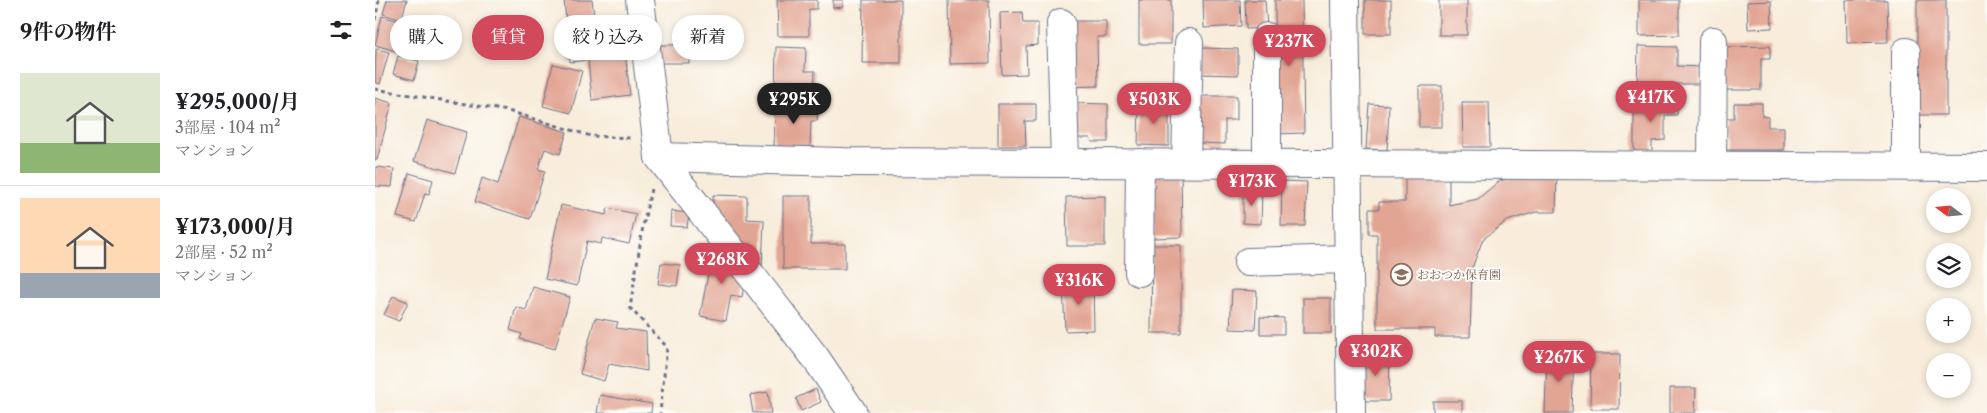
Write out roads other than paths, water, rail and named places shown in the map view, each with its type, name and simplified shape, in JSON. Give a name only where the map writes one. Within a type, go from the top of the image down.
[{"type":"street","points":[[640,0],[658,148],[815,356],[853,413]]},
{"type":"street","points":[[1345,0],[1351,413]]},
{"type":"street","points":[[1061,23],[1065,163]]},
{"type":"street","points":[[1267,37],[1267,163]]},
{"type":"street","points":[[1712,165],[1713,41]]},
{"type":"street","points":[[1186,163],[1189,43]]},
{"type":"street","points":[[1906,52],[1906,166]]},
{"type":"street","points":[[658,148],[843,162],[1987,167]]},
{"type":"street","points":[[1139,272],[1140,163]]},
{"type":"street","points":[[1248,262],[1349,259]]},
{"type":"place","name":"おおつか保育園","points":[[1401,274]]}]
